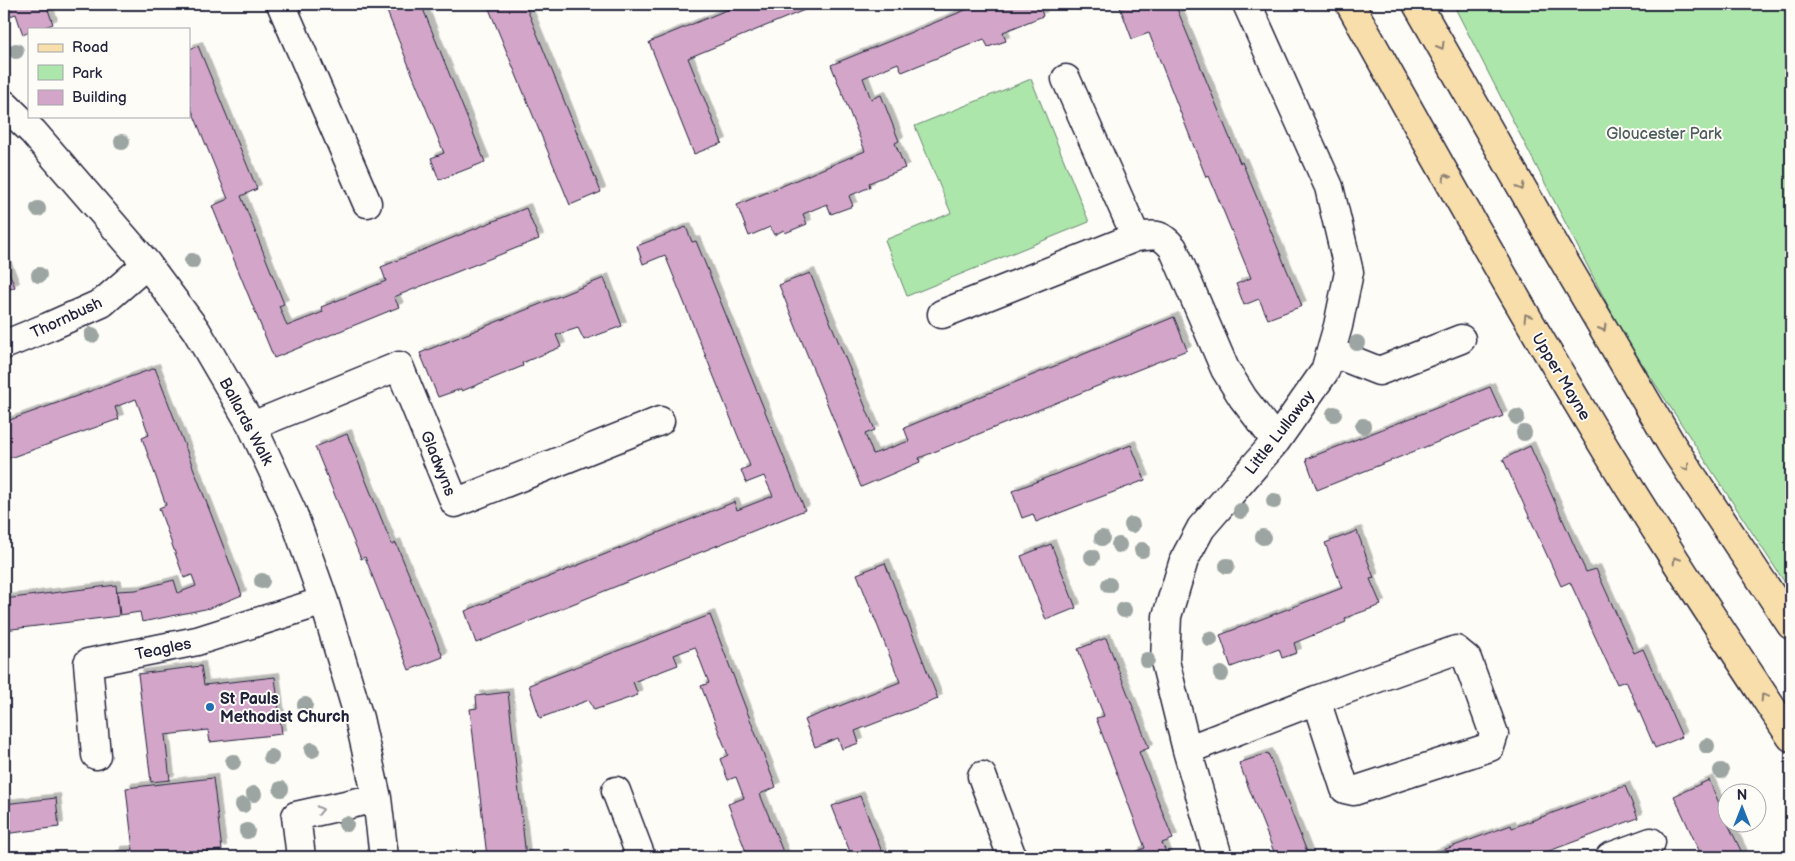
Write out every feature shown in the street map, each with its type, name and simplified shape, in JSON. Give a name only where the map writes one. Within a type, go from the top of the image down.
[{"type":"main road","name":"Upper Mayne","points":[[1350,4],[1494,260],[1577,402],[1682,570],[1791,738]]},
{"type":"main road","points":[[1417,4],[1673,448],[1791,625]]},
{"type":"street","points":[[281,4],[367,204]]},
{"type":"street","name":"Little Lullaway","points":[[1218,857],[1187,750],[1165,661],[1167,616],[1184,560],[1201,528],[1276,440],[1325,371],[1338,326],[1349,272],[1329,187],[1247,4]]},
{"type":"street","points":[[1066,79],[1136,237]]},
{"type":"street","name":"Ballards Walk","points":[[4,104],[33,132],[147,264],[196,330],[252,426],[293,514],[324,601],[359,718],[377,798],[384,857]]},
{"type":"street","points":[[942,314],[1136,237],[1158,235],[1165,238],[1173,248],[1225,369],[1276,440]]},
{"type":"street","name":"Thornbush","points":[[4,345],[102,302],[147,264]]},
{"type":"street","points":[[1331,352],[1379,371],[1461,339]]},
{"type":"street","name":"Gladwyns","points":[[252,426],[399,366],[455,504],[660,421]]},
{"type":"street","name":"Teagles","points":[[96,755],[88,663],[198,641],[324,601]]},
{"type":"street","points":[[1187,750],[1316,700],[1456,650],[1467,659],[1494,734],[1490,746],[1354,790],[1345,789],[1316,700]]},
{"type":"street","points":[[982,776],[1012,857]]},
{"type":"street","points":[[616,790],[641,857]]},
{"type":"street","points":[[301,857],[296,816],[377,798]]},
{"type":"street","points":[[1610,857],[1651,842]]},
{"type":"green space","name":"Gloucester Park","points":[[1453,4],[1791,4],[1791,592],[1622,333]]},
{"type":"green space","points":[[1031,79],[1089,222],[907,296],[885,240],[951,213],[915,126]]},
{"type":"building","points":[[4,4],[46,4],[53,24],[43,28],[28,28],[28,32],[23,35],[16,14],[4,18]]},
{"type":"building","points":[[384,4],[421,4],[485,162],[439,180],[431,158],[444,153]]},
{"type":"building","points":[[487,4],[525,4],[601,192],[570,205]]},
{"type":"building","points":[[741,4],[819,4],[688,58],[722,143],[694,154],[649,42]]},
{"type":"building","points":[[980,4],[1039,4],[1043,16],[1003,32],[1006,41],[988,47],[984,39],[902,72],[898,63],[863,78],[871,99],[881,95],[899,141],[895,143],[905,168],[869,183],[870,187],[849,196],[853,206],[831,214],[827,204],[803,214],[807,224],[785,233],[784,230],[774,235],[770,227],[749,236],[737,205],[865,151],[831,65]]},
{"type":"building","points":[[1129,4],[1175,4],[1240,163],[1242,162],[1302,306],[1268,319],[1259,299],[1244,305],[1236,284],[1251,278],[1209,176],[1206,177],[1149,33],[1132,39],[1120,7]]},
{"type":"building","points":[[198,46],[257,189],[241,196],[284,304],[279,306],[287,326],[323,312],[321,307],[386,281],[381,267],[526,208],[539,239],[394,297],[399,307],[274,358],[212,206],[228,199],[190,105],[190,49]]},
{"type":"building","points":[[686,227],[692,242],[696,241],[805,510],[476,643],[465,611],[734,502],[737,510],[773,496],[764,476],[746,483],[741,470],[750,466],[665,255],[643,264],[637,246]]},
{"type":"building","points":[[4,260],[15,287],[4,292]]},
{"type":"building","points":[[810,273],[875,430],[865,434],[873,454],[909,441],[904,428],[1174,317],[1187,350],[919,458],[920,462],[861,487],[779,285]]},
{"type":"building","points":[[604,278],[622,326],[584,340],[578,328],[556,335],[561,347],[522,363],[523,366],[462,391],[461,389],[438,397],[420,353]]},
{"type":"building","points":[[155,368],[242,595],[210,608],[142,622],[140,612],[120,615],[117,591],[136,590],[174,580],[178,593],[196,586],[192,575],[184,578],[159,508],[166,505],[142,438],[149,435],[136,399],[115,407],[119,419],[4,460],[4,422]]},
{"type":"building","points":[[1490,387],[1503,416],[1317,490],[1306,459]]},
{"type":"building","points":[[347,434],[392,545],[396,543],[443,657],[409,670],[365,557],[361,559],[315,447]]},
{"type":"building","points":[[1131,445],[1145,480],[1036,522],[1033,514],[1022,518],[1012,491]]},
{"type":"building","points":[[1530,446],[1586,572],[1596,569],[1634,653],[1643,649],[1682,737],[1655,748],[1626,681],[1617,684],[1570,582],[1561,586],[1503,459]]},
{"type":"building","points":[[1357,531],[1374,578],[1370,579],[1381,605],[1345,618],[1346,622],[1294,643],[1297,653],[1282,658],[1279,649],[1231,667],[1220,635],[1342,588],[1325,543]]},
{"type":"building","points":[[1051,544],[1076,608],[1046,620],[1021,556]]},
{"type":"building","points":[[885,563],[938,699],[855,731],[859,743],[842,749],[838,738],[815,747],[804,720],[900,682],[857,574]]},
{"type":"building","points":[[116,585],[119,616],[4,630],[4,599]]},
{"type":"building","points":[[710,615],[776,787],[760,794],[785,857],[737,857],[737,855],[746,852],[728,804],[744,798],[736,777],[728,780],[720,759],[728,755],[701,686],[709,683],[695,647],[674,655],[678,665],[633,682],[638,695],[594,710],[589,700],[540,718],[529,685]]},
{"type":"building","points":[[1106,638],[1149,748],[1139,752],[1173,839],[1162,843],[1168,857],[1137,857],[1135,852],[1145,848],[1096,718],[1104,716],[1078,649]]},
{"type":"building","name":"St Pauls Methodist Church","points":[[201,666],[204,685],[275,677],[282,734],[210,742],[208,730],[165,735],[170,780],[151,782],[138,674]]},
{"type":"building","points":[[508,692],[526,857],[487,857],[470,709],[477,708],[476,696]]},
{"type":"building","points":[[1268,753],[1309,857],[1276,857],[1239,763]]},
{"type":"building","points":[[213,778],[222,850],[156,857],[117,857],[116,851],[133,850],[126,788]]},
{"type":"building","points":[[1709,780],[1718,801],[1718,834],[1733,834],[1744,857],[1702,857],[1674,796]]},
{"type":"building","points":[[1625,786],[1638,818],[1533,857],[1424,857],[1511,825],[1512,828]]},
{"type":"building","points":[[860,796],[884,857],[852,857],[832,806]]},
{"type":"building","points":[[56,798],[59,827],[4,834],[4,804]]},
{"type":"place","name":"St Pauls Methodist Church","points":[[210,707]]}]
